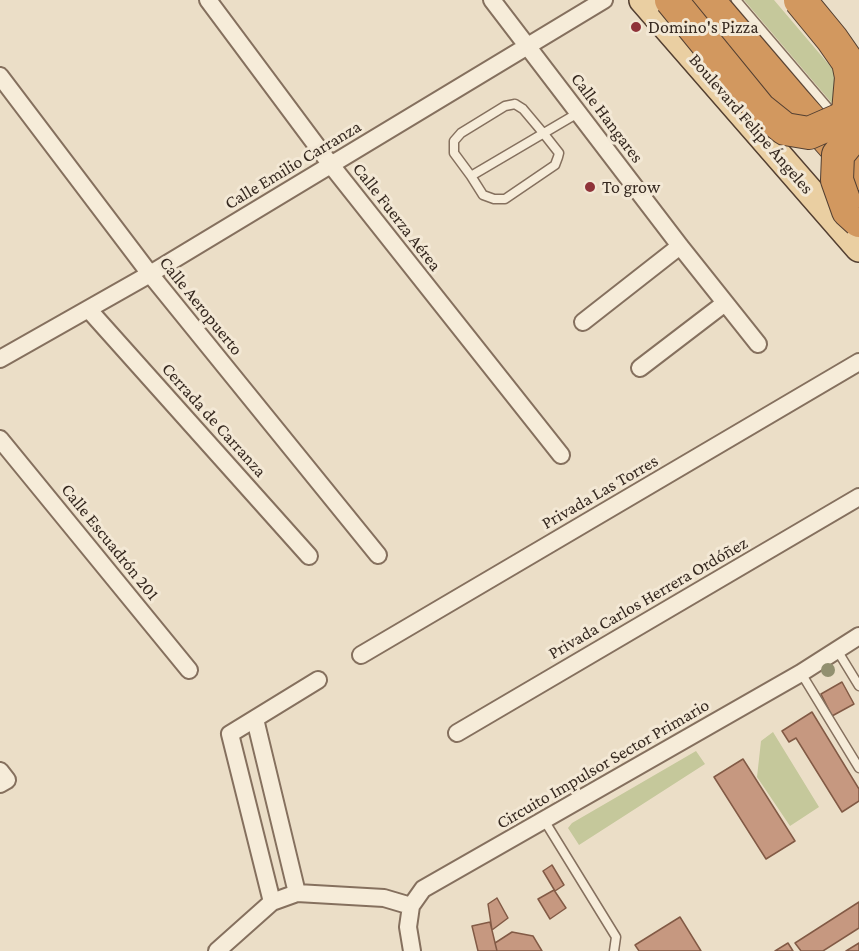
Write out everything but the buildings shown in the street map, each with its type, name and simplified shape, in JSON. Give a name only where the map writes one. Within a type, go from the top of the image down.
[{"type":"highway","points":[[671,0],[760,109],[785,129],[809,133],[841,119],[855,100]]},
{"type":"highway","points":[[708,0],[859,174]]},
{"type":"highway","points":[[785,0],[855,100]]},
{"type":"highway","points":[[800,0],[848,62],[855,100],[851,138],[838,155],[837,180],[849,211],[859,221]]},
{"type":"main road","name":"Boulevard Felipe Ángeles","points":[[643,0],[859,248]]},
{"type":"street","name":"Calle Fuerza Aérea","points":[[208,0],[331,165],[561,455]]},
{"type":"street","name":"Calle Hangares","points":[[492,0],[758,344]]},
{"type":"street","name":"Calle Emilio Carranza","points":[[0,359],[150,274],[604,0]]},
{"type":"street","name":"Calle Aeropuerto","points":[[0,76],[150,274],[378,555]]},
{"type":"street","points":[[583,322],[680,246]]},
{"type":"street","points":[[640,368],[725,303]]},
{"type":"street","name":"Cerrada de Carranza","points":[[88,310],[309,556]]},
{"type":"street","name":"Privada Las Torres","points":[[362,655],[859,362]]},
{"type":"street","name":"Calle Escuadrón 201","points":[[0,439],[189,670]]},
{"type":"street","name":"Privada Carlos Herrera Ordóñez","points":[[457,733],[859,496]]},
{"type":"street","name":"Circuito Impulsor Sector Primario","points":[[411,906],[423,889],[801,673],[859,636]]},
{"type":"street","points":[[272,902],[230,734],[318,680]]},
{"type":"street","points":[[255,719],[297,893]]},
{"type":"street","points":[[0,771],[7,780],[0,784]]},
{"type":"street","points":[[217,951],[272,902],[297,893],[384,898],[411,906],[408,927],[412,951]]},
{"type":"lane","points":[[736,0],[859,143]]},
{"type":"lane","points":[[515,104],[523,109],[559,153],[555,165],[505,199],[494,199],[483,195],[471,176],[454,153],[454,141],[460,133],[505,106],[515,104]]},
{"type":"lane","points":[[471,176],[578,113]]},
{"type":"lane","points":[[837,650],[859,686]]},
{"type":"lane","points":[[801,673],[859,768]]},
{"type":"lane","points":[[544,820],[616,937],[614,951]]},
{"type":"green space","points":[[744,0],[774,0],[859,100],[859,135]]},
{"type":"green space","points":[[773,732],[819,807],[790,826],[757,777],[761,741]]},
{"type":"green space","points":[[696,751],[705,764],[579,845],[568,828],[572,823]]},
{"type":"place","name":"Domino's Pizza","points":[[636,27]]},
{"type":"place","name":"To grow","points":[[590,187]]}]
